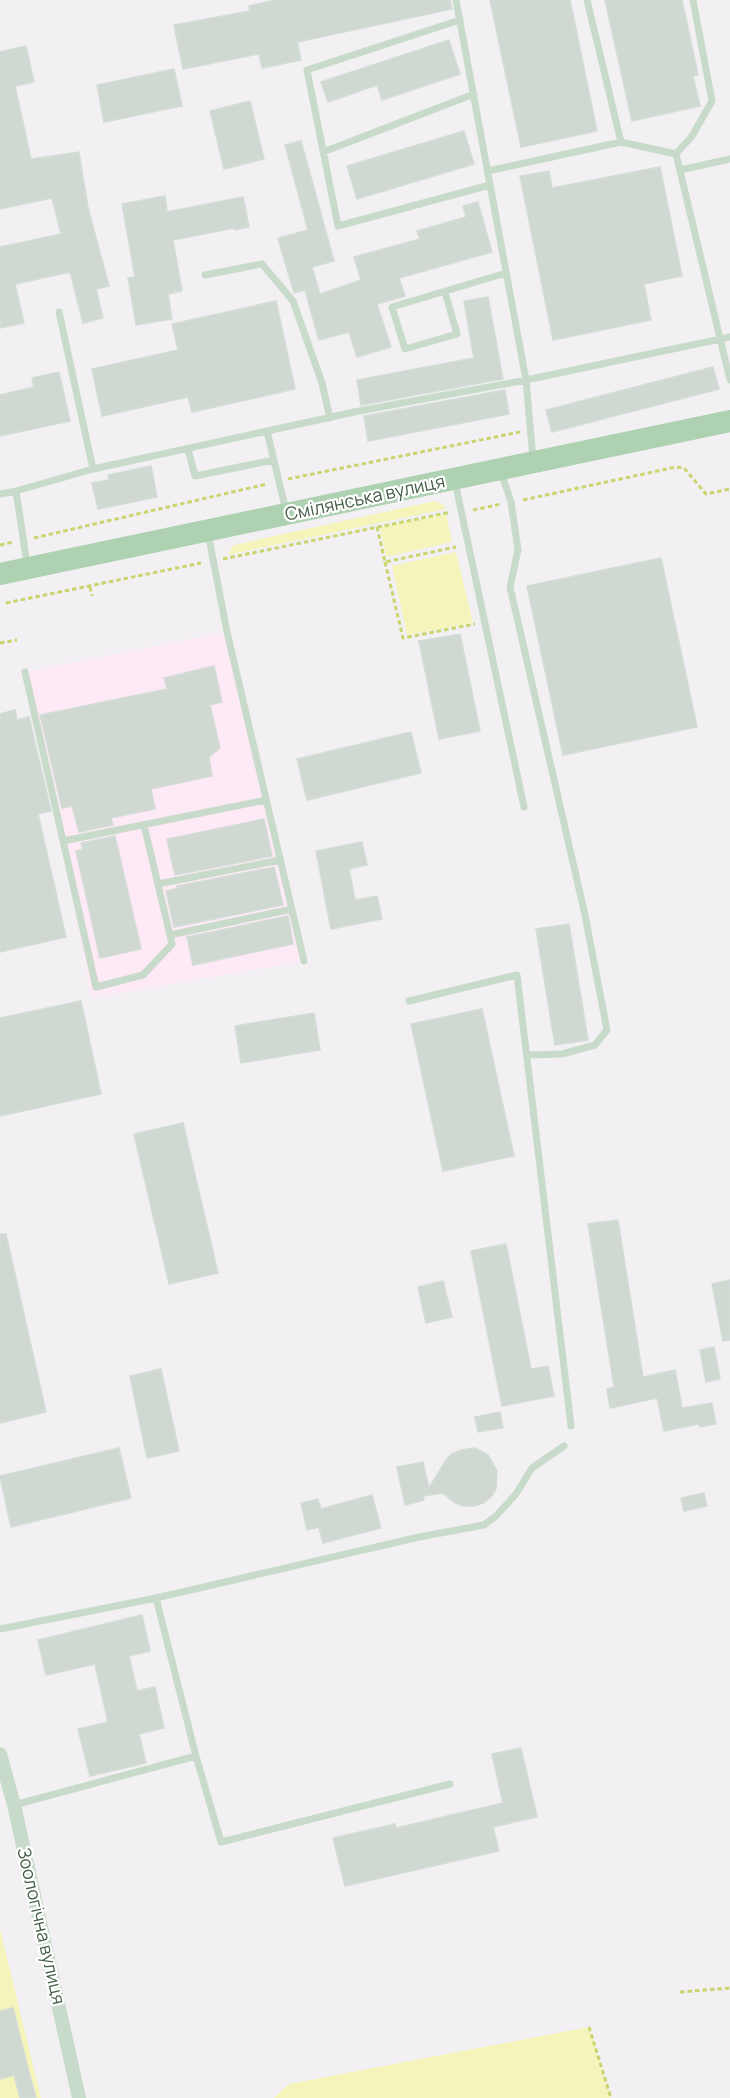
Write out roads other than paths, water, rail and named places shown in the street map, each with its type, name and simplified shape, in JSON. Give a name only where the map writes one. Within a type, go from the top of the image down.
[{"type":"main road","name":"Смілянська вулиця","points":[[0,574],[730,420]]},
{"type":"street","name":"Зоологічна вулиця","points":[[0,1754],[14,1805],[80,2098]]},
{"type":"lane","points":[[456,0],[526,380],[533,463]]},
{"type":"lane","points":[[587,0],[621,142]]},
{"type":"lane","points":[[676,154],[693,136],[712,101],[693,0]]},
{"type":"lane","points":[[460,20],[307,70],[338,226],[490,185]]},
{"type":"lane","points":[[323,152],[474,94]]},
{"type":"lane","points":[[488,171],[621,142],[676,154]]},
{"type":"lane","points":[[676,154],[730,380]]},
{"type":"lane","points":[[680,170],[730,159]]},
{"type":"lane","points":[[205,275],[262,264],[293,301],[322,383],[330,418]]},
{"type":"lane","points":[[445,292],[457,334],[405,349],[392,307],[506,273]]},
{"type":"lane","points":[[59,312],[93,469]]},
{"type":"lane","points":[[0,494],[93,469],[267,431],[730,337]]},
{"type":"lane","points":[[267,431],[286,514]]},
{"type":"lane","points":[[188,449],[195,476],[274,460]]},
{"type":"lane","points":[[501,469],[511,502],[518,550],[510,587],[585,915],[607,1030],[595,1045],[562,1054],[526,1055]]},
{"type":"lane","points":[[455,479],[525,807]]},
{"type":"lane","points":[[16,491],[28,568]]},
{"type":"lane","points":[[208,530],[227,632],[304,961]]},
{"type":"lane","points":[[25,672],[96,987],[143,975],[172,944],[144,825]]},
{"type":"lane","points":[[63,841],[266,800]]},
{"type":"lane","points":[[158,884],[280,860]]},
{"type":"lane","points":[[170,935],[292,909]]},
{"type":"lane","points":[[409,1001],[517,975],[571,1426]]},
{"type":"lane","points":[[0,1629],[156,1598],[419,1537],[484,1525],[496,1516],[516,1494],[532,1468],[564,1446]]},
{"type":"lane","points":[[156,1598],[196,1756],[221,1842],[450,1784]]},
{"type":"lane","points":[[14,1805],[196,1756]]}]
